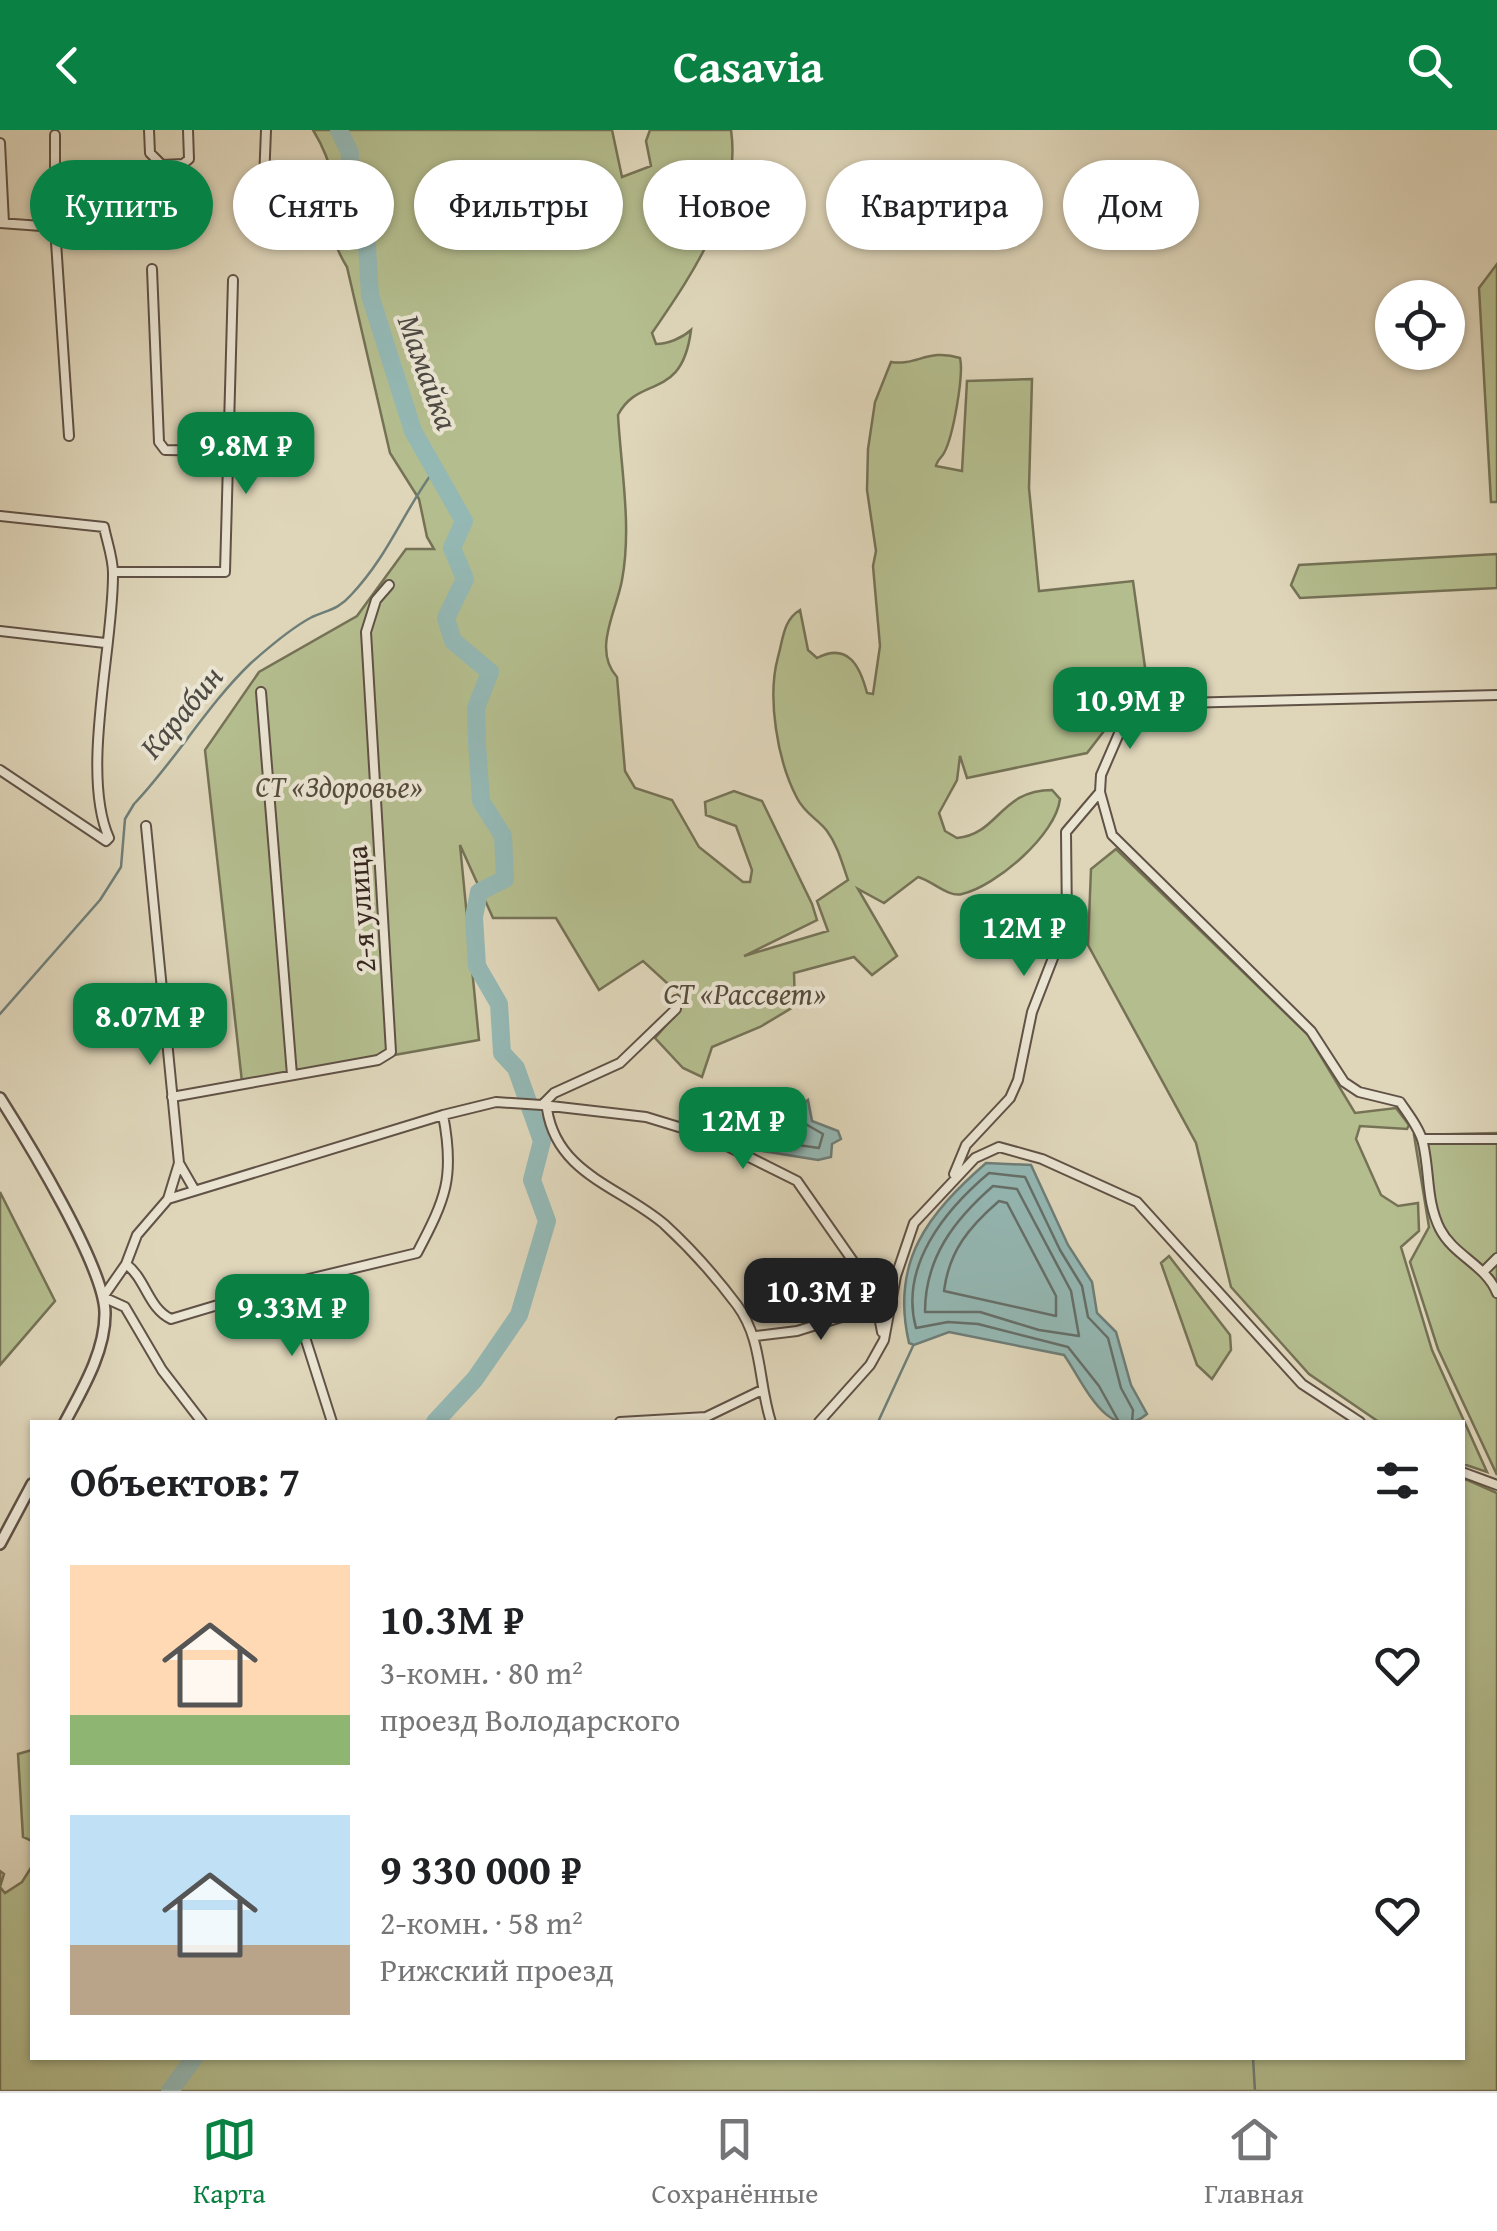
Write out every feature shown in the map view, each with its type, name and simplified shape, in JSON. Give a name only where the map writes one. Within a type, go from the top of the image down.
[{"type":"street","points":[[149,130],[150,152],[162,164],[183,164],[189,159],[188,130]]},
{"type":"street","points":[[265,160],[266,130]]},
{"type":"street","points":[[55,136],[55,160]]},
{"type":"street","points":[[0,143],[2,223],[30,225]]},
{"type":"street","points":[[56,250],[69,436]]},
{"type":"street","points":[[152,268],[159,442],[164,450],[228,451]]},
{"type":"street","points":[[113,572],[224,572],[233,280]]},
{"type":"street","points":[[0,516],[104,527],[113,572],[106,642],[102,821],[106,842],[0,770]]},
{"type":"street","name":"2-я улица","points":[[292,1075],[387,1056],[394,1044],[378,809],[370,767],[366,632],[376,600],[388,585]]},
{"type":"street","points":[[0,631],[106,642]]},
{"type":"street","points":[[172,1098],[292,1075],[261,692]]},
{"type":"street","points":[[952,1180],[966,1146],[1010,1098],[1018,1080],[1032,1012],[1068,922],[1066,832],[1100,792],[1111,748],[1139,704],[1497,696]]},
{"type":"street","points":[[1100,792],[1107,824],[1116,842],[1311,1030],[1344,1082],[1359,1092],[1400,1102],[1423,1139],[1430,1202],[1442,1232],[1465,1261],[1484,1271],[1497,1292]]},
{"type":"street","points":[[88,832],[102,821]]},
{"type":"street","points":[[103,1297],[126,1264],[137,1235],[168,1200],[178,1163],[146,826]]},
{"type":"street","points":[[542,1106],[554,1093],[620,1063],[676,1009],[676,1000]]},
{"type":"street","points":[[0,1098],[28,1142],[103,1297],[105,1321],[98,1349],[66,1420]]},
{"type":"street","points":[[168,1200],[444,1115],[514,1101],[661,1122],[705,1135],[796,1181],[862,1274],[877,1306],[884,1340]]},
{"type":"street","points":[[542,1106],[568,1160],[665,1225],[737,1305],[756,1336],[762,1390],[770,1420]]},
{"type":"street","points":[[126,1264],[138,1272],[158,1310],[171,1319],[288,1284],[417,1253],[437,1210],[452,1162],[444,1115]]},
{"type":"street","points":[[1423,1139],[1497,1139]]},
{"type":"street","points":[[821,1420],[870,1365],[884,1340],[904,1244],[914,1223],[975,1158],[999,1146],[1032,1155],[1120,1192],[1174,1238],[1302,1384],[1357,1420]]},
{"type":"street","points":[[178,1163],[194,1190]]},
{"type":"street","points":[[1484,1271],[1497,1258]]},
{"type":"street","points":[[288,1284],[331,1420]]},
{"type":"street","points":[[103,1297],[125,1307],[162,1370],[200,1420]]},
{"type":"street","points":[[756,1336],[796,1331],[877,1306]]},
{"type":"street","points":[[654,1420],[706,1417],[762,1390]]},
{"type":"street","points":[[1465,1473],[1497,1485]]},
{"type":"street","points":[[0,1544],[30,1488]]},
{"type":"green space","points":[[313,130],[612,130],[618,160],[414,160],[414,250],[623,250],[623,177],[643,169],[643,250],[704,250],[652,333],[656,344],[661,344],[691,330],[679,368],[669,378],[637,395],[618,415],[625,560],[606,642],[610,666],[617,677],[625,771],[635,788],[672,800],[699,847],[743,882],[750,882],[752,870],[736,826],[706,815],[705,802],[734,791],[762,801],[812,904],[817,920],[744,956],[828,931],[817,901],[848,880],[831,837],[800,804],[784,766],[774,709],[775,673],[787,625],[800,610],[808,650],[817,658],[837,653],[851,659],[867,693],[873,694],[880,646],[873,566],[876,551],[867,490],[868,449],[875,402],[891,362],[939,355],[960,358],[954,420],[936,466],[962,471],[967,381],[1032,379],[1029,488],[1039,591],[1133,581],[1149,696],[1131,696],[1087,753],[967,778],[960,756],[957,780],[939,813],[945,831],[957,838],[982,829],[1021,797],[1052,790],[1060,799],[1056,813],[1036,843],[1007,870],[962,894],[951,893],[918,877],[884,903],[858,889],[897,956],[872,975],[854,957],[794,973],[795,1006],[760,1027],[712,1047],[702,1077],[683,1068],[655,1038],[677,1013],[678,993],[643,961],[599,990],[556,918],[493,918],[460,845],[479,1040],[242,1082],[205,750],[259,672],[357,616],[406,549],[434,549],[427,537],[419,499],[390,453],[347,267],[339,250],[394,250],[394,160],[327,160]]},
{"type":"green space","points":[[650,130],[731,130],[732,157],[650,160],[646,141]]},
{"type":"green space","points":[[1497,264],[1497,502],[1491,502],[1479,288]]},
{"type":"green space","points":[[1497,554],[1497,588],[1300,598],[1291,585],[1299,565]]},
{"type":"green space","points":[[1116,849],[1308,1035],[1355,1113],[1396,1108],[1409,1125],[1407,1129],[1360,1126],[1356,1139],[1381,1195],[1398,1206],[1418,1203],[1419,1231],[1401,1247],[1432,1350],[1464,1420],[1376,1420],[1309,1374],[1231,1287],[1196,1143],[1088,945],[1091,869]]},
{"type":"green space","points":[[1497,1133],[1497,1475],[1438,1349],[1410,1262],[1429,1227],[1414,1135]]},
{"type":"green space","points":[[0,1192],[55,1301],[0,1365]]},
{"type":"green space","points":[[1169,1256],[1230,1335],[1231,1350],[1212,1379],[1197,1365],[1161,1263]]},
{"type":"green space","points":[[1465,1423],[1487,1472],[1465,1465]]},
{"type":"green space","points":[[1465,1479],[1497,1493],[1497,2091],[0,2091],[0,1887],[5,1893],[22,1882],[30,1869],[30,2060],[1465,2060]]},
{"type":"green space","points":[[30,1751],[30,1840],[23,1837],[18,1754]]},
{"type":"water","points":[[808,1100],[812,1121],[838,1131],[841,1139],[832,1144],[831,1157],[818,1160],[763,1151],[757,1142],[778,1107],[794,1103],[797,1108]]},
{"type":"water","points":[[986,1163],[1031,1165],[1068,1245],[1092,1282],[1097,1313],[1116,1332],[1131,1385],[1147,1414],[1136,1420],[1109,1416],[1088,1394],[1064,1355],[949,1332],[914,1345],[909,1343],[904,1314],[910,1263],[931,1221]]},
{"type":"waterway","name":"Мамайка","points":[[339,130],[350,153],[349,181],[366,230],[370,295],[413,431],[464,521],[452,548],[465,579],[446,618],[453,641],[490,672],[476,708],[481,801],[503,836],[505,879],[479,892],[474,917],[477,966],[499,1004],[502,1053],[516,1068],[542,1141],[532,1180],[547,1221],[519,1315],[475,1379],[437,1420]]},
{"type":"waterway","name":"Карабин","points":[[0,1014],[100,900],[121,867],[125,819],[134,804],[251,663],[296,627],[351,595],[376,564],[435,469]]},
{"type":"waterway","points":[[879,1420],[913,1346]]},
{"type":"waterway","name":"Мамайка","points":[[170,2091],[193,2060]]},
{"type":"waterway","points":[[1253,2060],[1255,2091]]},
{"type":"park label","name":"СТ «Здоровье»","points":[[339,787]]},
{"type":"park label","name":"СТ «Рассвет»","points":[[745,994]]}]
